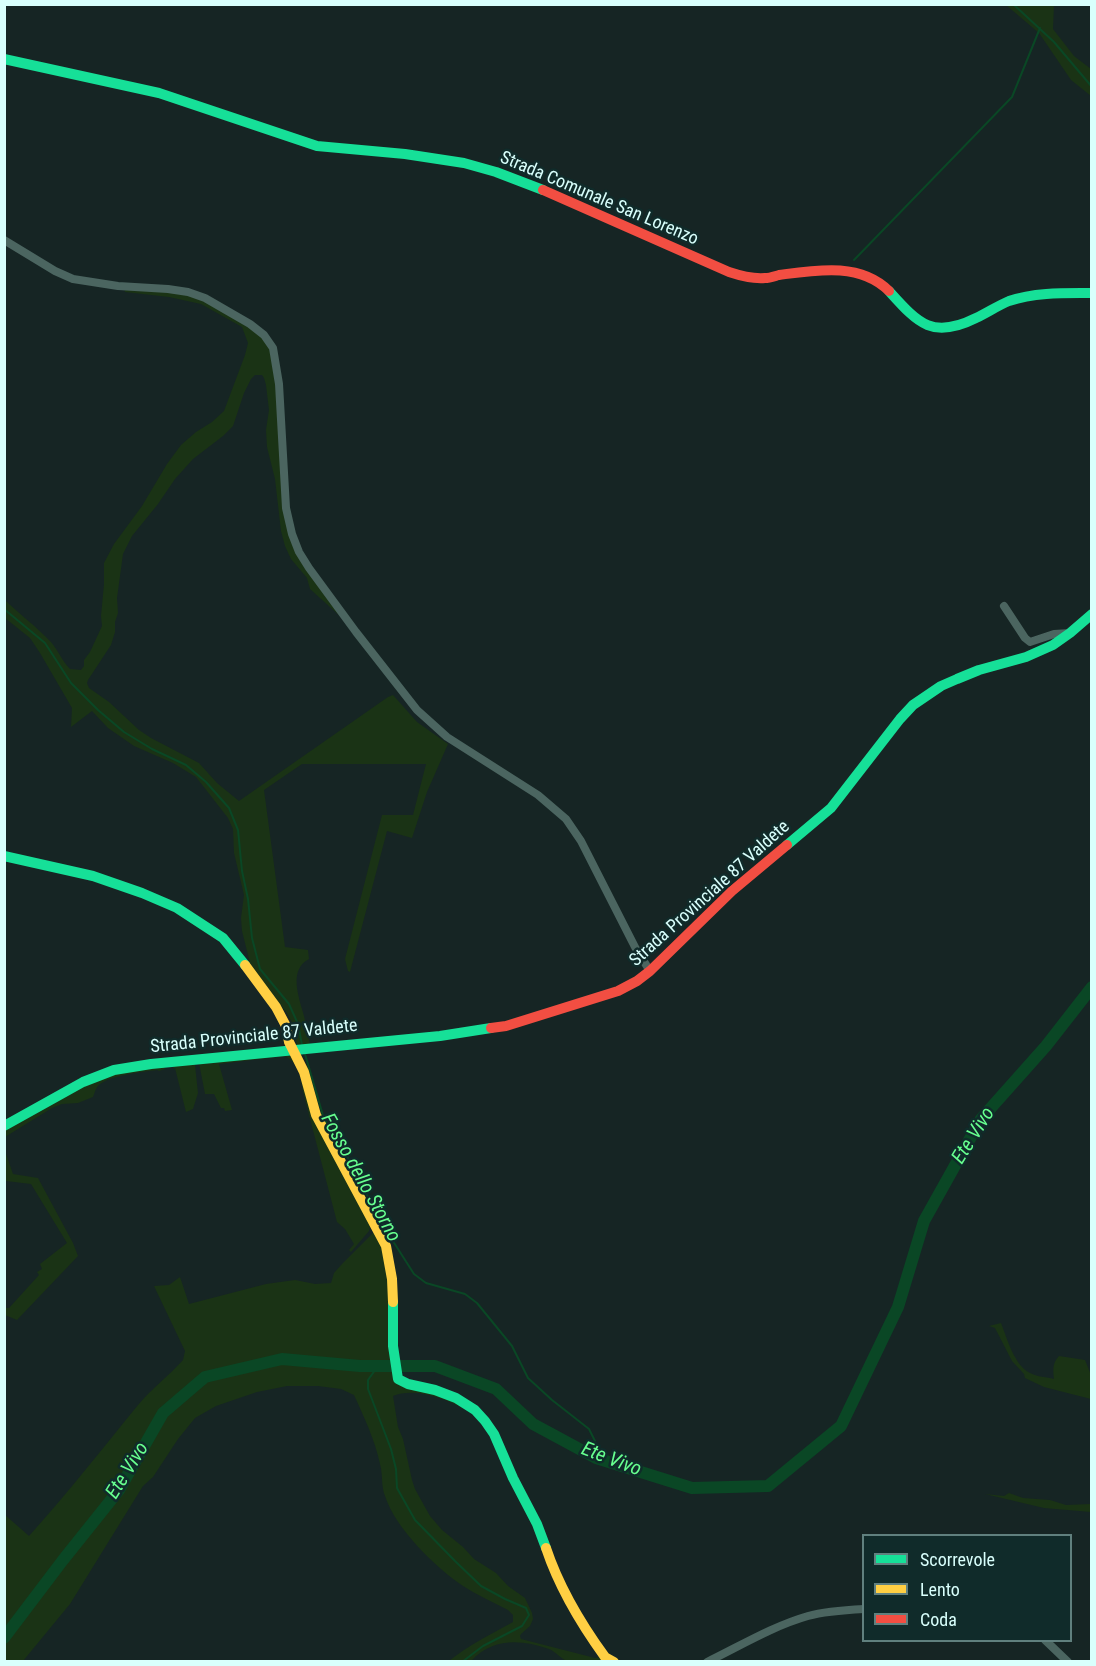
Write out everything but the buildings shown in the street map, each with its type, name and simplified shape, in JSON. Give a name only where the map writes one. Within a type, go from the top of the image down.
[{"type":"street","name":"Strada Comunale San Lorenzo","points":[[4,59],[159,93],[317,146],[443,159],[496,172],[543,190],[737,275],[765,278],[820,270],[849,271],[860,274],[881,283],[919,323],[933,327],[962,326],[985,312],[1012,300],[1092,293]]},
{"type":"street","points":[[4,240],[55,271],[73,279],[118,286],[168,289],[188,292],[205,298],[250,324],[264,335],[273,348],[279,384],[286,508],[292,534],[309,568],[417,710],[447,736],[538,795],[566,819],[581,841],[636,949],[650,971]]},
{"type":"street","points":[[1004,606],[1030,642],[1054,634],[1070,633]]},
{"type":"street","name":"Strada Provinciale 87 Valdete","points":[[4,1126],[83,1082],[114,1070],[151,1064],[440,1036],[506,1026],[618,991],[650,971],[732,891],[826,812],[913,705],[928,694],[978,670],[1026,657],[1053,645],[1092,614]]},
{"type":"street","points":[[4,856],[101,878],[167,903],[193,917],[223,938],[235,951],[276,1007],[285,1026],[289,1042],[300,1050],[316,1115],[386,1246],[391,1260],[392,1339],[398,1379],[401,1383],[430,1388],[450,1395],[482,1416],[545,1541],[555,1574],[600,1650],[605,1657],[614,1662]]},
{"type":"street","points":[[707,1662],[808,1616],[862,1609]]},
{"type":"street","points":[[1046,1642],[1068,1662]]},
{"type":"green space","points":[[1006,5],[1054,5],[1053,29],[1074,56],[1091,69],[1091,96],[1071,80],[1039,33]]},
{"type":"green space","points":[[124,288],[193,296],[251,326],[270,348],[292,538],[340,616],[310,589],[307,578],[291,559],[285,546],[275,479],[267,447],[266,430],[269,410],[266,385],[262,375],[255,375],[244,393],[233,426],[193,459],[132,536],[123,554],[115,632],[111,645],[88,680],[89,688],[109,702],[139,730],[199,763],[217,783],[239,801],[393,695],[417,722],[448,744],[427,792],[412,838],[387,831],[350,972],[345,959],[382,815],[413,815],[426,764],[302,764],[264,790],[285,947],[308,950],[309,959],[299,970],[297,984],[310,1045],[297,1045],[293,1024],[250,963],[242,931],[244,895],[234,853],[233,829],[228,818],[196,777],[173,763],[134,746],[108,728],[92,711],[71,727],[72,708],[40,653],[30,638],[5,618],[4,599],[51,642],[70,669],[81,670],[102,626],[104,563],[114,544],[142,506],[181,445],[224,411],[245,355],[248,343],[242,327],[201,304],[169,297],[125,292]]},
{"type":"green space","points":[[282,1054],[292,1057],[302,1075],[320,1128],[371,1221],[369,1231],[351,1252],[349,1250],[354,1244],[345,1229],[337,1222],[300,1076],[290,1059],[285,1056],[219,1064],[232,1110],[225,1111],[221,1108],[214,1094],[205,1094],[199,1063]]},
{"type":"green space","points":[[193,1063],[198,1093],[193,1109],[186,1112],[175,1068],[173,1068],[174,1065]]},
{"type":"green space","points":[[164,1066],[165,1069],[159,1071],[127,1074],[105,1081],[100,1084],[93,1097],[78,1103],[62,1104],[52,1108],[5,1137],[4,1131],[65,1095],[118,1072]]},
{"type":"green space","points":[[4,1148],[13,1174],[38,1178],[78,1256],[17,1320],[5,1315],[5,1308],[9,1308],[39,1275],[37,1272],[42,1269],[40,1264],[67,1243],[31,1184],[6,1181],[4,1178]]},
{"type":"green space","points":[[374,1232],[385,1248],[396,1379],[449,1398],[464,1409],[448,1401],[420,1393],[393,1396],[398,1427],[415,1489],[430,1516],[442,1530],[474,1559],[496,1573],[508,1586],[525,1598],[533,1619],[530,1626],[521,1634],[521,1639],[609,1661],[570,1662],[549,1649],[517,1642],[498,1644],[488,1648],[471,1661],[449,1661],[513,1622],[513,1615],[452,1578],[407,1534],[385,1496],[375,1446],[354,1395],[341,1389],[287,1386],[257,1392],[216,1406],[195,1418],[153,1477],[143,1486],[70,1604],[23,1661],[5,1661],[4,1514],[29,1536],[143,1399],[183,1360],[185,1351],[154,1286],[169,1285],[180,1277],[189,1304],[266,1284],[295,1280],[315,1284],[331,1283],[334,1273]]},
{"type":"green space","points":[[1001,1323],[1015,1358],[1024,1369],[1033,1374],[1054,1379],[1054,1364],[1059,1356],[1085,1360],[1091,1375],[1091,1399],[1044,1387],[1025,1378],[1012,1361],[995,1328],[989,1326]]},
{"type":"green space","points":[[1009,1493],[1023,1498],[1050,1500],[1066,1505],[1091,1504],[1091,1512],[1044,1508],[985,1494],[1004,1496]]},
{"type":"waterway","points":[[1013,4],[1054,42],[1092,87]]},
{"type":"waterway","points":[[854,260],[1012,97],[1040,28]]},
{"type":"waterway","name":"Fosso dello Storno","points":[[4,609],[45,643],[71,683],[98,710],[124,732],[152,749],[186,765],[206,782],[229,808],[238,830],[252,938],[260,969],[289,1004],[298,1024],[302,1045]]},
{"type":"waterway","name":"Ete Vivo","points":[[4,1638],[119,1490],[163,1413],[205,1377],[282,1359],[360,1366],[435,1366],[496,1389],[533,1424],[596,1458],[692,1488],[768,1486],[841,1426],[898,1307],[924,1221],[981,1119],[1046,1046],[1092,987]]},
{"type":"waterway","name":"Fosso dello Storno","points":[[305,1054],[324,1119],[347,1156],[382,1224],[414,1274],[426,1283],[465,1294],[477,1303],[512,1346],[528,1378],[589,1429],[595,1441],[592,1456]]},
{"type":"waterway","points":[[378,1366],[368,1380],[368,1389],[391,1449],[396,1469],[397,1488],[415,1520],[481,1586],[526,1608],[529,1615],[522,1626],[483,1646],[462,1662]]},
{"type":"traffic: fast","points":[[4,59],[159,93],[317,146],[405,154],[464,163],[496,172],[543,190]]},
{"type":"traffic: fast","points":[[889,291],[918,319],[937,328],[948,328],[961,324],[1019,298],[1050,294],[1092,293]]},
{"type":"traffic: fast","points":[[787,845],[831,808],[913,705],[941,686],[957,679],[979,670],[1026,657],[1053,645],[1092,614]]},
{"type":"traffic: fast","points":[[4,856],[93,876],[177,908],[223,938],[245,965]]},
{"type":"traffic: fast","points":[[4,1126],[83,1082],[114,1070],[151,1064],[440,1036],[491,1028]]},
{"type":"traffic: fast","points":[[393,1302],[393,1346],[398,1379],[456,1398],[475,1410],[485,1421],[494,1434],[546,1548]]},
{"type":"traffic: slow","points":[[245,965],[276,1007],[286,1026],[289,1042],[304,1072],[316,1115],[386,1246],[392,1279],[393,1302]]},
{"type":"traffic: slow","points":[[546,1548],[557,1577],[587,1632],[605,1657],[614,1662]]},
{"type":"traffic: jam","points":[[543,190],[738,275],[765,278],[808,271],[837,270],[865,276],[889,291]]},
{"type":"traffic: jam","points":[[491,1028],[506,1026],[618,991],[637,981],[732,891],[787,845]]}]
